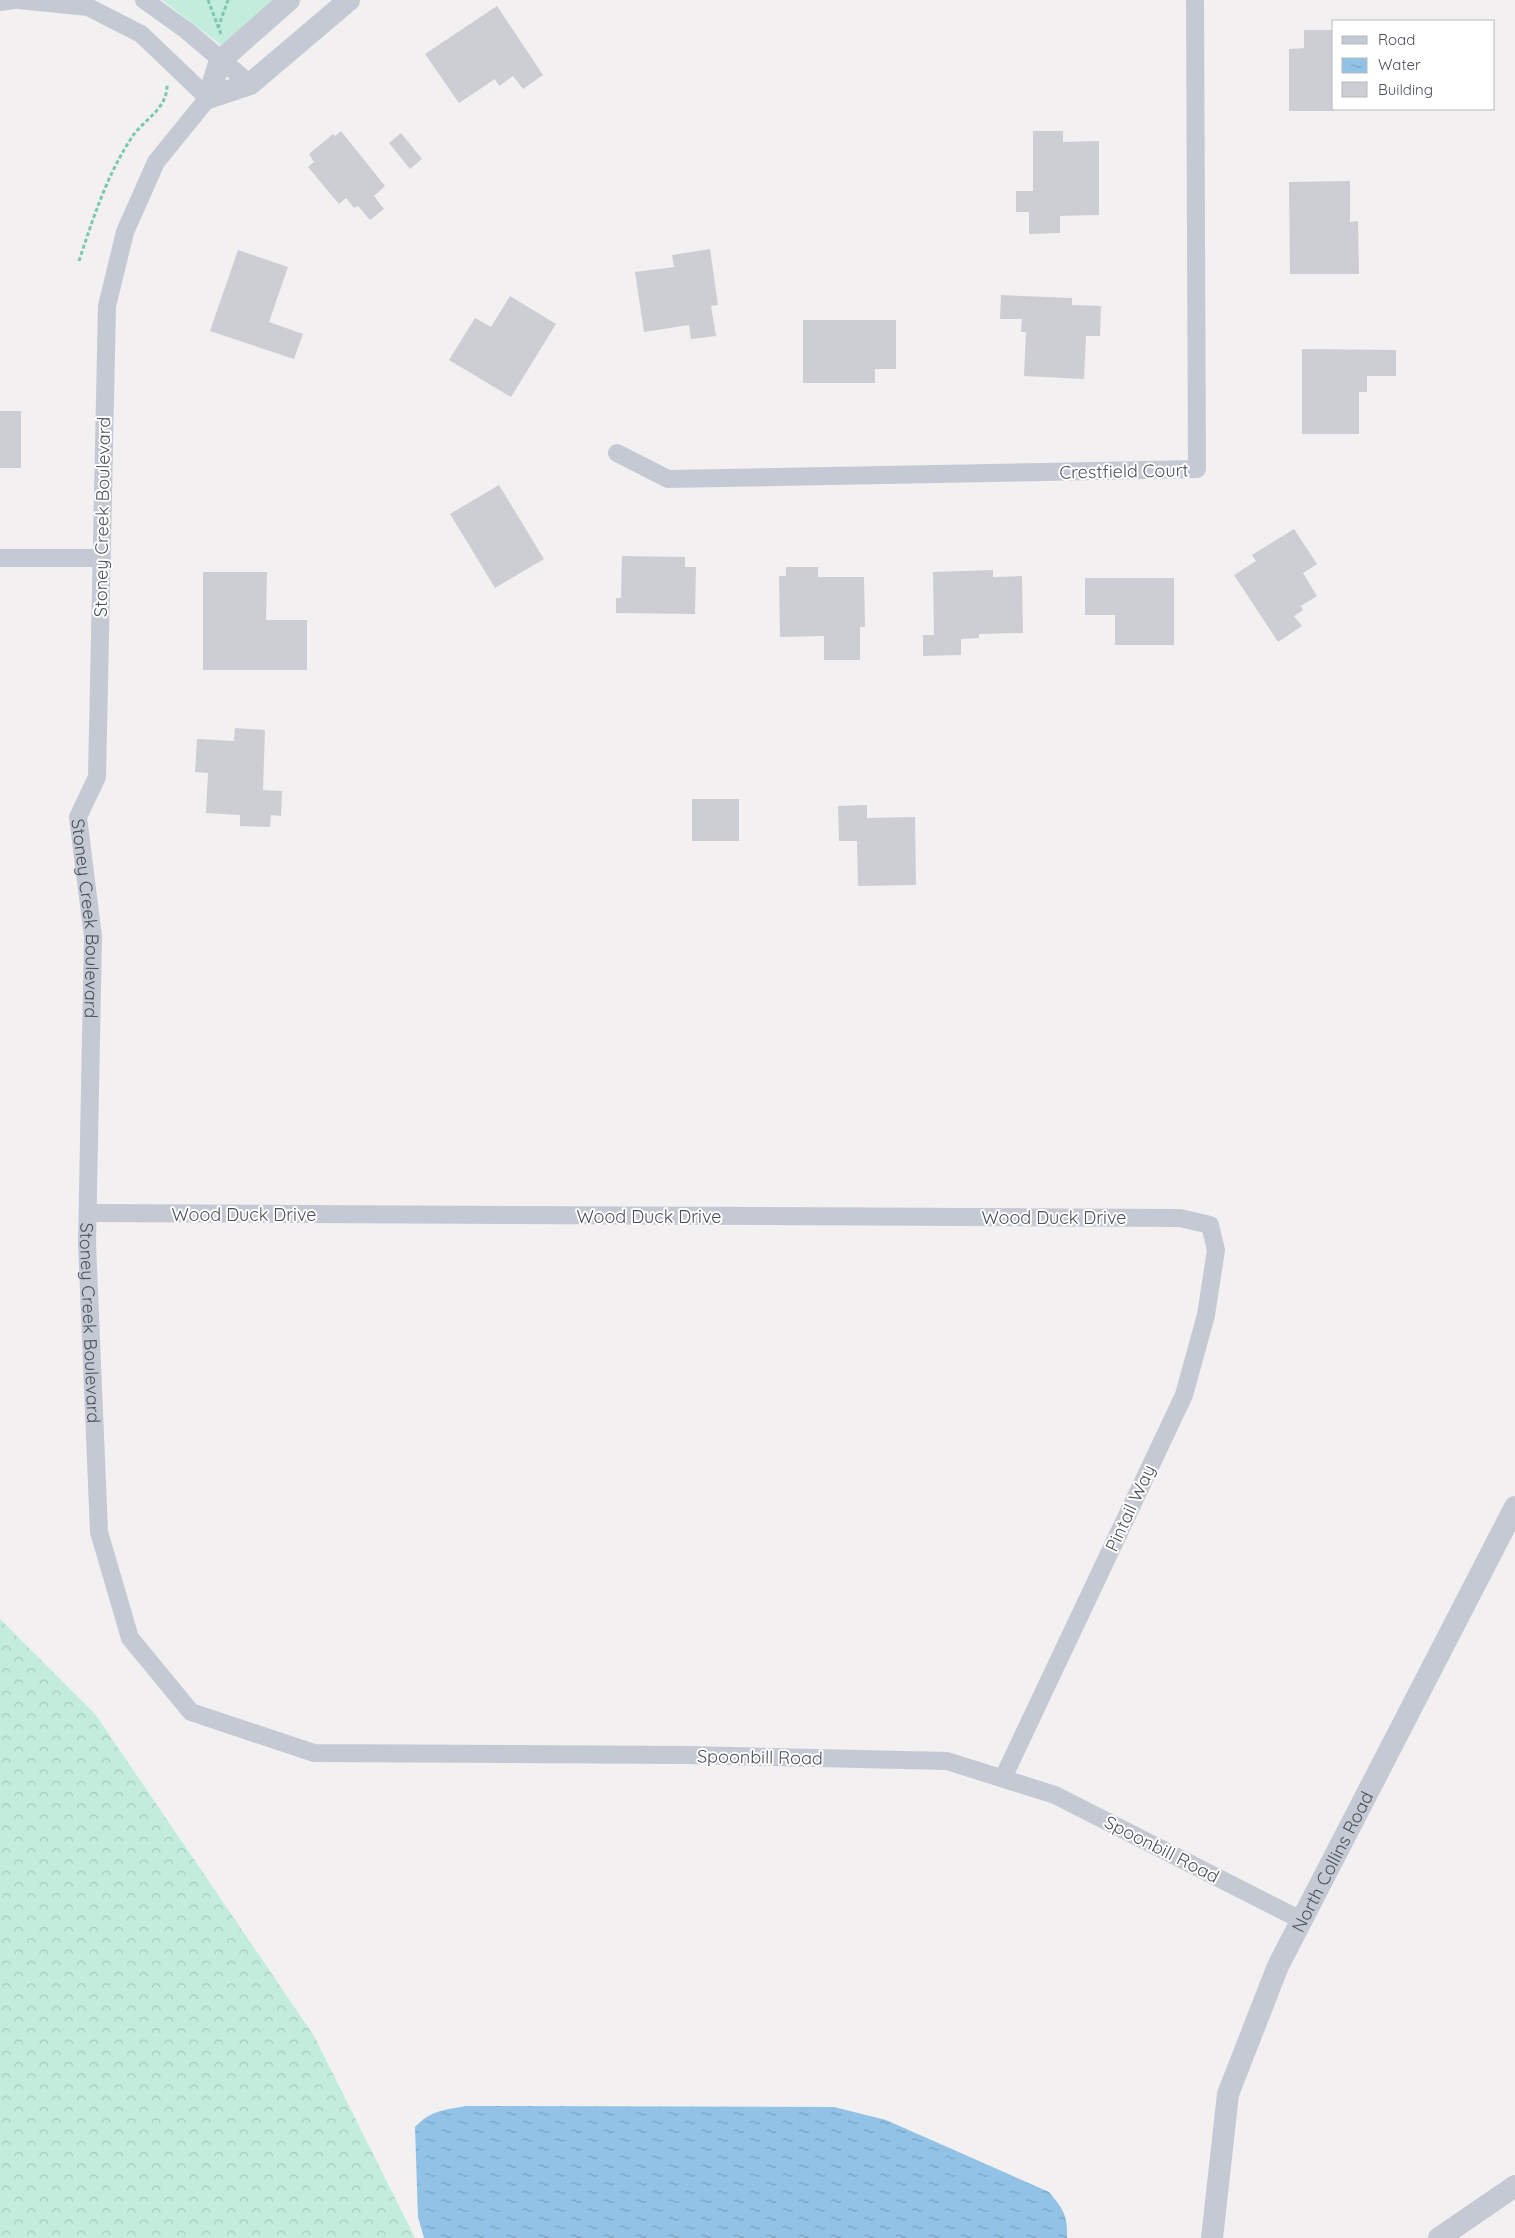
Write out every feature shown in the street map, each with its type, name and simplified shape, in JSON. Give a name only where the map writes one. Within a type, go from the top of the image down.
[{"type":"street","points":[[0,2],[14,0]]},
{"type":"street","points":[[19,0],[88,6],[141,34],[208,98],[250,84],[348,0]]},
{"type":"street","points":[[144,0],[186,30],[220,61],[250,84]]},
{"type":"street","points":[[220,61],[289,0]]},
{"type":"street","name":"Crestfield Court","points":[[617,453],[668,479],[1197,469],[1195,0]]},
{"type":"street","name":"Stoney Creek Boulevard","points":[[191,1712],[130,1638],[99,1532],[88,1213],[93,937],[78,817],[97,777],[107,306],[125,232],[156,162],[208,98],[220,61]]},
{"type":"street","points":[[0,558],[101,558]]},
{"type":"street","name":"Wood Duck Drive","points":[[88,1213],[1180,1218],[1210,1225]]},
{"type":"street","name":"Pintail Way","points":[[1003,1778],[1184,1395],[1206,1315],[1216,1250],[1210,1225]]},
{"type":"street","name":"North Collins Road","points":[[1212,2238],[1228,2094],[1278,1966],[1515,1507]]},
{"type":"street","name":"Spoonbill Road","points":[[191,1712],[314,1753],[687,1755],[947,1761],[1055,1795],[1301,1920]]},
{"type":"street","points":[[1438,2238],[1515,2186]]},
{"type":"path","points":[[208,0],[222,37]]},
{"type":"path","points":[[218,28],[228,0]]},
{"type":"path","points":[[80,261],[94,214],[113,172],[133,136],[165,99],[167,86],[165,77]]},
{"type":"green space","points":[[162,0],[279,0],[221,45]]},
{"type":"green space","points":[[0,1619],[95,1714],[314,2036],[415,2238],[0,2238]]},
{"type":"water","points":[[467,2106],[834,2107],[886,2120],[1049,2192],[1064,2213],[1067,2224],[1067,2238],[424,2238],[418,2217],[415,2127],[432,2114]]},
{"type":"building","points":[[497,6],[543,75],[523,89],[513,76],[499,86],[495,79],[459,103],[425,54]]},
{"type":"building","points":[[1304,30],[1332,30],[1332,110],[1334,111],[1289,111],[1289,49],[1304,48]]},
{"type":"building","points":[[341,131],[385,186],[374,196],[384,209],[370,220],[358,206],[354,208],[346,198],[339,204],[308,167],[314,162],[309,154],[333,134],[335,136]]},
{"type":"building","points":[[1033,131],[1063,131],[1063,142],[1099,141],[1099,215],[1060,216],[1060,233],[1029,234],[1029,212],[1016,212],[1016,191],[1033,191]]},
{"type":"building","points":[[401,133],[422,159],[410,169],[389,143]]},
{"type":"building","points":[[1350,181],[1350,222],[1358,221],[1359,274],[1290,274],[1289,182]]},
{"type":"building","points":[[710,249],[718,305],[711,306],[716,336],[691,339],[689,325],[644,332],[635,272],[674,267],[672,255]]},
{"type":"building","points":[[238,250],[288,267],[269,322],[303,334],[294,359],[210,331]]},
{"type":"building","points":[[1001,295],[1072,298],[1072,305],[1101,306],[1100,336],[1086,336],[1084,379],[1024,376],[1026,332],[1021,332],[1022,319],[1000,319]]},
{"type":"building","points":[[510,296],[556,324],[511,397],[449,360],[475,318],[491,327]]},
{"type":"building","points":[[803,320],[896,320],[896,369],[875,369],[875,383],[803,383]]},
{"type":"building","points":[[1302,349],[1396,350],[1396,376],[1367,376],[1367,392],[1359,392],[1359,434],[1302,434]]},
{"type":"building","points":[[0,411],[21,411],[21,468],[0,468]]},
{"type":"building","points":[[499,485],[544,559],[495,588],[450,514]]},
{"type":"building","points":[[1294,529],[1317,564],[1303,573],[1317,596],[1301,606],[1303,610],[1294,616],[1302,626],[1278,642],[1234,575],[1256,561],[1252,555]]},
{"type":"building","points":[[622,556],[685,557],[685,567],[696,567],[695,614],[616,613],[616,598],[621,598]]},
{"type":"building","points":[[786,567],[818,567],[818,577],[864,577],[865,627],[860,627],[860,660],[824,660],[824,636],[780,637],[779,576],[786,576]]},
{"type":"building","points":[[993,570],[993,577],[1022,576],[1023,633],[979,634],[979,638],[961,639],[961,655],[923,656],[923,635],[934,635],[933,572]]},
{"type":"building","points":[[203,572],[267,572],[266,620],[307,620],[307,670],[203,670]]},
{"type":"building","points":[[1085,578],[1174,578],[1174,645],[1115,645],[1115,615],[1085,615]]},
{"type":"building","points":[[235,728],[265,730],[263,790],[282,791],[281,816],[271,815],[270,827],[240,826],[240,815],[206,813],[208,773],[195,772],[197,739],[234,741]]},
{"type":"building","points":[[692,799],[739,799],[739,841],[692,841]]},
{"type":"building","points":[[867,805],[867,818],[915,817],[916,885],[858,886],[857,841],[839,841],[838,806]]}]
